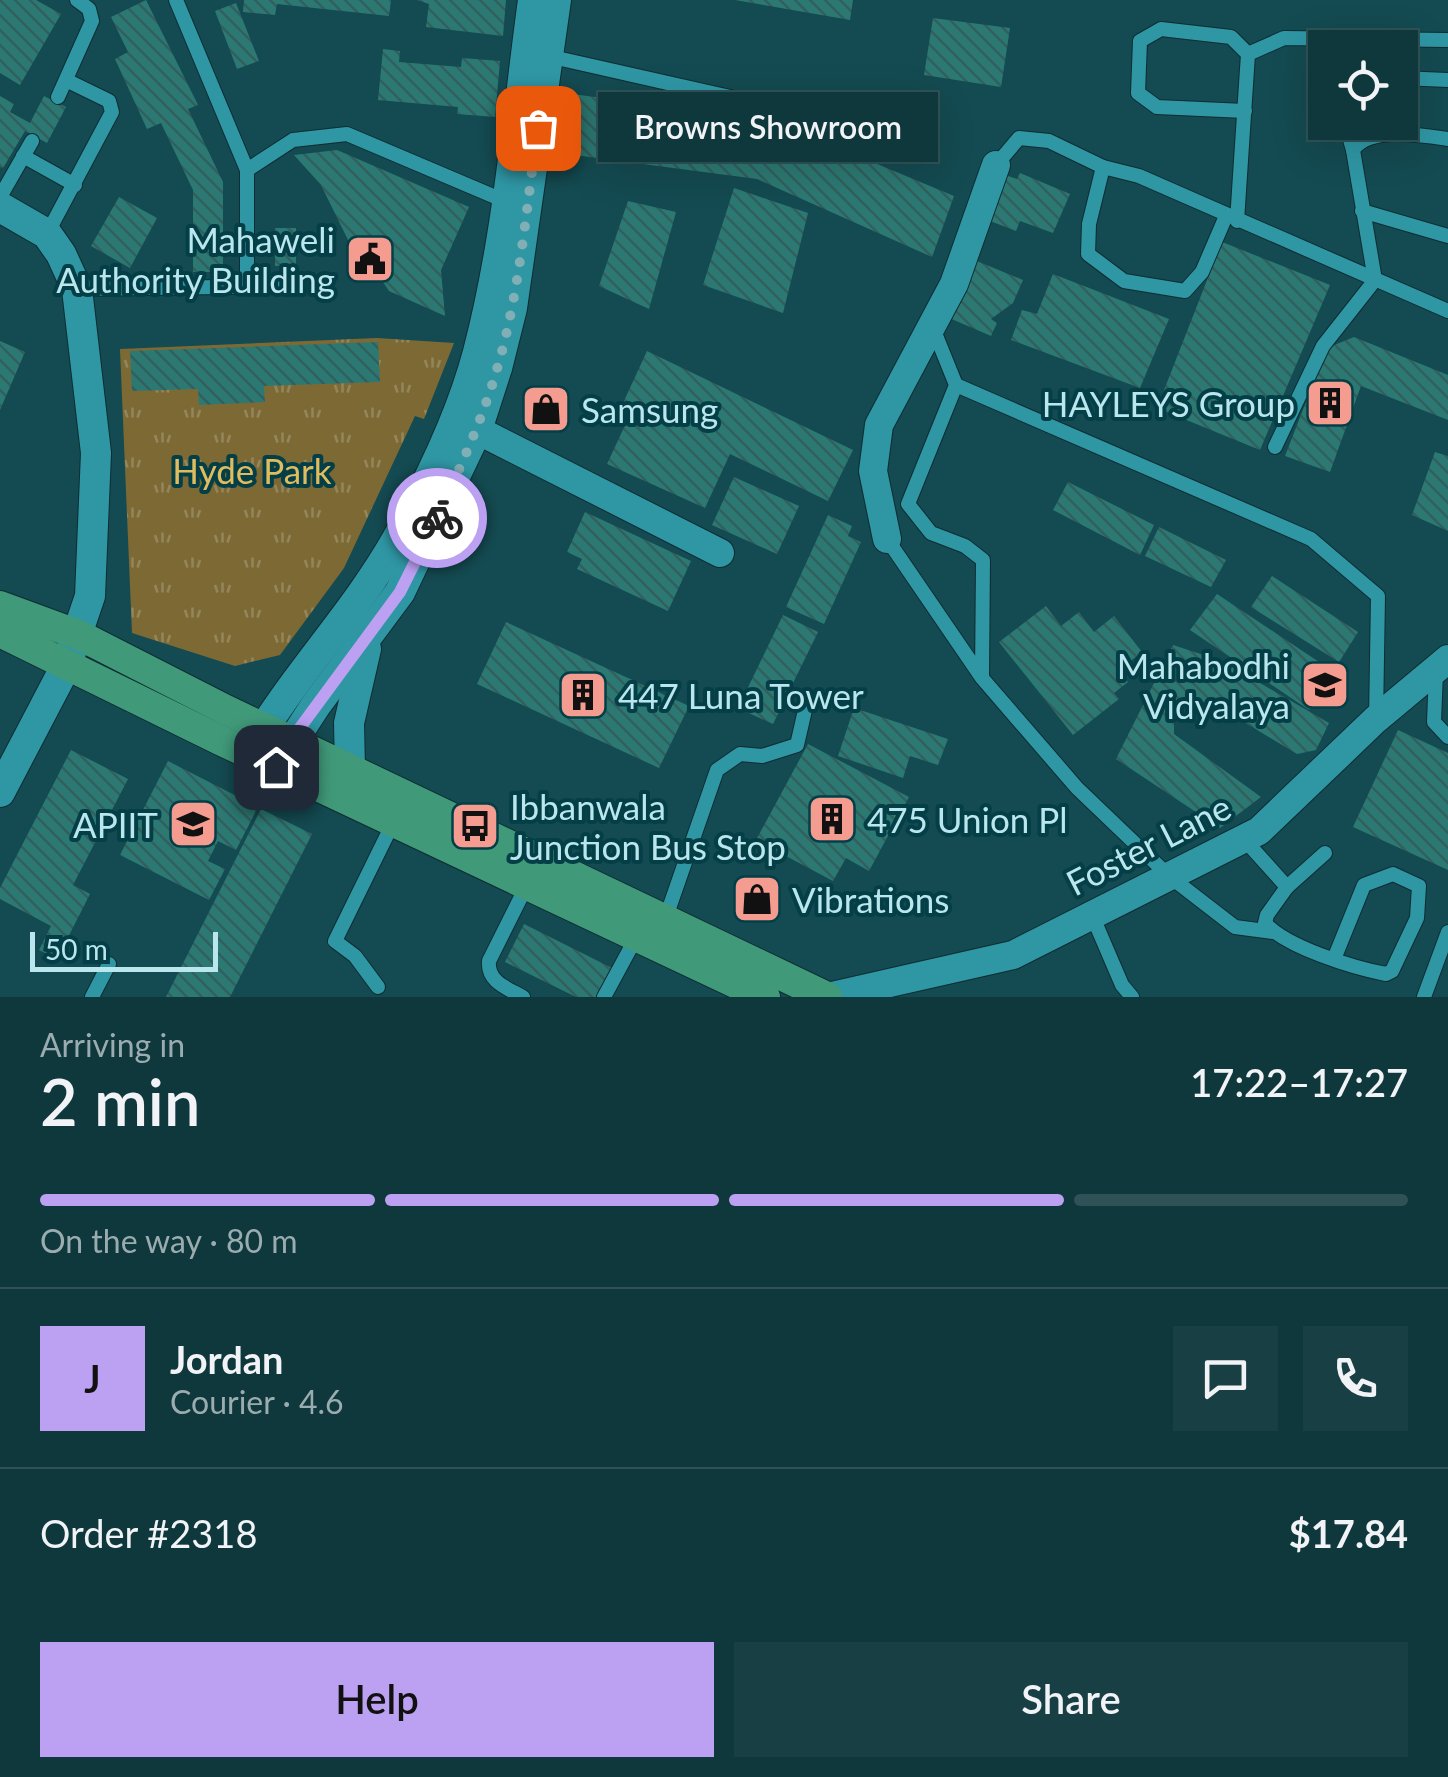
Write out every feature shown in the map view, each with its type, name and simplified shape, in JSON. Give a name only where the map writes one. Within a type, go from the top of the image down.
[{"type":"main road","points":[[268,740],[375,577],[435,462],[477,354],[505,201],[533,0]]},
{"type":"main road","points":[[268,740],[370,636],[400,592],[476,430],[512,308],[556,0]]},
{"type":"main road","points":[[0,207],[47,234],[62,254],[77,289],[96,453],[90,596],[79,635],[0,792]]},
{"type":"main road","points":[[0,606],[79,635],[268,740],[276,767],[766,997]]},
{"type":"main road","points":[[0,632],[67,664],[350,769],[828,997]]},
{"type":"main road","points":[[350,769],[350,723],[370,636]]},
{"type":"street","points":[[887,540],[872,472],[879,426],[954,284],[996,165]]},
{"type":"street","points":[[476,430],[720,553]]},
{"type":"street","name":"Foster Lane","points":[[828,997],[1013,955],[1259,830],[1376,720],[1442,665]]},
{"type":"lane","points":[[58,97],[92,21],[89,9],[77,0]]},
{"type":"lane","points":[[176,0],[247,170],[247,284]]},
{"type":"lane","points":[[1103,167],[1089,224],[1088,254],[1124,280],[1185,291],[1202,272],[1232,219],[1245,111],[1248,54],[1232,38],[1214,35],[1161,29],[1140,41],[1138,93],[1157,108],[1245,111]]},
{"type":"lane","points":[[1248,54],[1284,38],[1448,40]]},
{"type":"lane","points":[[548,56],[911,138]]},
{"type":"lane","points":[[1418,79],[1448,80]]},
{"type":"lane","points":[[47,234],[112,112],[108,101],[68,81]]},
{"type":"lane","points":[[247,170],[298,138],[346,134],[505,201]]},
{"type":"lane","points":[[1353,150],[1359,141],[1372,137],[1448,139]]},
{"type":"lane","points":[[996,165],[1019,138],[1049,140],[1103,167],[1139,176],[1448,312]]},
{"type":"lane","points":[[0,197],[32,140]]},
{"type":"lane","points":[[1350,140],[1376,280]]},
{"type":"lane","points":[[23,156],[75,185]]},
{"type":"lane","points":[[1362,211],[1448,236]]},
{"type":"lane","points":[[1275,446],[1323,346],[1376,280]]},
{"type":"lane","points":[[77,289],[290,286]]},
{"type":"lane","points":[[931,323],[956,385],[908,504],[930,533],[965,546],[983,560],[982,678]]},
{"type":"lane","points":[[956,385],[1311,538],[1378,596],[1376,720]]},
{"type":"lane","points":[[887,540],[982,678],[1077,788],[1169,876],[1235,928],[1273,932],[1334,959],[1386,974],[1392,971],[1417,918],[1419,886],[1393,874],[1364,885],[1334,959]]},
{"type":"lane","points":[[1442,665],[1434,722],[1448,737]]},
{"type":"lane","points":[[665,920],[718,770],[740,754],[762,756],[797,745],[808,697]]},
{"type":"lane","points":[[378,987],[363,964],[336,941],[393,823]]},
{"type":"lane","points":[[1243,838],[1287,887]]},
{"type":"lane","points":[[1273,932],[1266,923],[1267,915],[1287,887],[1324,853]]},
{"type":"lane","points":[[523,997],[494,980],[488,972],[489,961],[527,885]]},
{"type":"lane","points":[[1092,915],[1122,985],[1132,997]]},
{"type":"lane","points":[[1424,997],[1448,932]]},
{"type":"lane","points":[[604,997],[637,935]]},
{"type":"lane","points":[[92,997],[108,964]]},
{"type":"green space","name":"Hyde Park","points":[[377,338],[454,343],[424,419],[415,416],[344,568],[280,655],[235,666],[132,633],[120,349]]},
{"type":"building","points":[[0,0],[36,0],[61,14],[20,85],[0,73]]},
{"type":"building","points":[[146,0],[198,105],[188,109],[223,182],[223,272],[193,272],[193,190],[161,123],[147,129],[115,59],[128,52],[111,17]]},
{"type":"building","points":[[244,0],[391,0],[389,16],[277,4],[275,15],[243,12]]},
{"type":"building","points":[[417,0],[506,0],[503,36],[426,27],[429,4]]},
{"type":"building","points":[[735,0],[853,0],[850,20]]},
{"type":"building","points":[[236,3],[259,61],[237,69],[215,11]]},
{"type":"building","points":[[933,18],[1010,28],[1001,87],[924,75]]},
{"type":"building","points":[[383,49],[400,51],[399,62],[461,67],[462,58],[500,61],[495,117],[457,114],[458,107],[378,100]]},
{"type":"building","points":[[565,93],[774,121],[954,196],[932,257],[757,179],[559,153]]},
{"type":"building","points":[[0,96],[14,104],[10,112],[30,123],[44,96],[66,107],[47,143],[25,131],[3,168],[0,167]]},
{"type":"building","points":[[337,150],[469,207],[441,270],[445,316],[389,291],[362,250],[349,258],[349,242],[321,185],[294,155]]},
{"type":"building","points":[[1020,173],[1070,194],[1053,233],[1020,221],[1016,231],[985,219],[1005,175],[1017,179]]},
{"type":"building","points":[[734,188],[808,213],[783,313],[703,285]]},
{"type":"building","points":[[119,197],[157,218],[130,268],[91,246]]},
{"type":"building","points":[[628,201],[676,212],[649,309],[599,286]]},
{"type":"building","points":[[275,228],[296,228],[296,266],[275,266]]},
{"type":"building","points":[[1222,242],[1330,285],[1260,450],[1157,408]]},
{"type":"building","points":[[972,259],[1023,280],[1013,303],[991,319],[997,323],[991,336],[947,317]]},
{"type":"building","points":[[1053,274],[1169,319],[1140,388],[1011,340],[1022,310],[1037,314]]},
{"type":"building","name":"HAYLEYS Group","points":[[1354,337],[1448,375],[1448,420],[1361,386],[1330,472],[1285,456],[1327,348]]},
{"type":"building","points":[[0,341],[25,352],[0,410]]},
{"type":"building","points":[[378,342],[380,382],[264,386],[265,402],[199,405],[198,389],[132,391],[130,351]]},
{"type":"building","points":[[647,351],[853,450],[828,501],[730,454],[705,508],[607,464],[633,408],[623,403]]},
{"type":"building","points":[[1435,452],[1448,456],[1448,531],[1412,515]]},
{"type":"building","points":[[734,477],[799,506],[777,554],[712,525]]},
{"type":"building","points":[[1068,482],[1154,525],[1140,555],[1053,510]]},
{"type":"building","points":[[585,512],[691,561],[668,611],[577,569],[582,559],[567,552]]},
{"type":"building","points":[[828,515],[852,526],[848,536],[861,542],[824,624],[786,607]]},
{"type":"building","points":[[1159,527],[1226,560],[1211,587],[1145,556]]},
{"type":"building","points":[[1272,576],[1358,632],[1339,662],[1251,607]]},
{"type":"building","points":[[1217,594],[1334,672],[1309,710],[1190,630]]},
{"type":"building","points":[[1046,606],[1061,626],[1079,612],[1094,632],[1114,616],[1142,652],[1119,670],[1128,682],[1114,693],[1119,699],[1073,735],[999,642]]},
{"type":"building","points":[[783,615],[818,632],[773,724],[738,708]]},
{"type":"building","name":"447 Luna Tower","points":[[506,622],[689,706],[659,768],[477,684]]},
{"type":"building","points":[[1173,645],[1222,661],[1329,723],[1316,750],[1297,754],[1211,702],[1187,701],[1174,710],[1174,734],[1261,797],[1220,828],[1116,759]]},
{"type":"building","points":[[854,708],[948,739],[938,765],[910,756],[903,778],[838,756]]},
{"type":"building","points":[[1398,730],[1448,753],[1448,870],[1353,827]]},
{"type":"building","name":"475 Union Pl","points":[[808,744],[909,797],[869,871],[846,858],[833,881],[756,840]]},
{"type":"building","points":[[71,750],[128,779],[73,885],[90,894],[57,959],[39,950],[51,926],[0,899],[0,888]]},
{"type":"building","name":"APIIT","points":[[168,761],[258,807],[236,850],[218,841],[208,861],[225,869],[209,900],[120,855]]},
{"type":"building","points":[[261,809],[312,834],[230,997],[166,997]]},
{"type":"building","points":[[524,924],[612,968],[598,997],[576,997],[505,962]]},
{"type":"way so far","points":[[437,518],[476,430],[497,368],[512,308],[538,128]]},
{"type":"place","name":"Browns Showroom","points":[[538,128]]},
{"type":"place","name":"Mahaweli Authority Building","points":[[370,259]]},
{"type":"place","name":"HAYLEYS Group","points":[[1330,403]]},
{"type":"place","name":"Samsung","points":[[546,409]]},
{"type":"place","name":"Mahabodhi Vidyalaya","points":[[1325,685]]},
{"type":"place","name":"447 Luna Tower","points":[[583,695]]},
{"type":"place","name":"475 Union Pl","points":[[832,819]]},
{"type":"place","name":"APIIT","points":[[193,824]]},
{"type":"place","name":"Ibbanwala Junction Bus Stop","points":[[475,826]]},
{"type":"place","name":"Vibrations","points":[[757,899]]},
{"type":"route","points":[[276,767],[291,740],[400,592],[437,518]]}]
